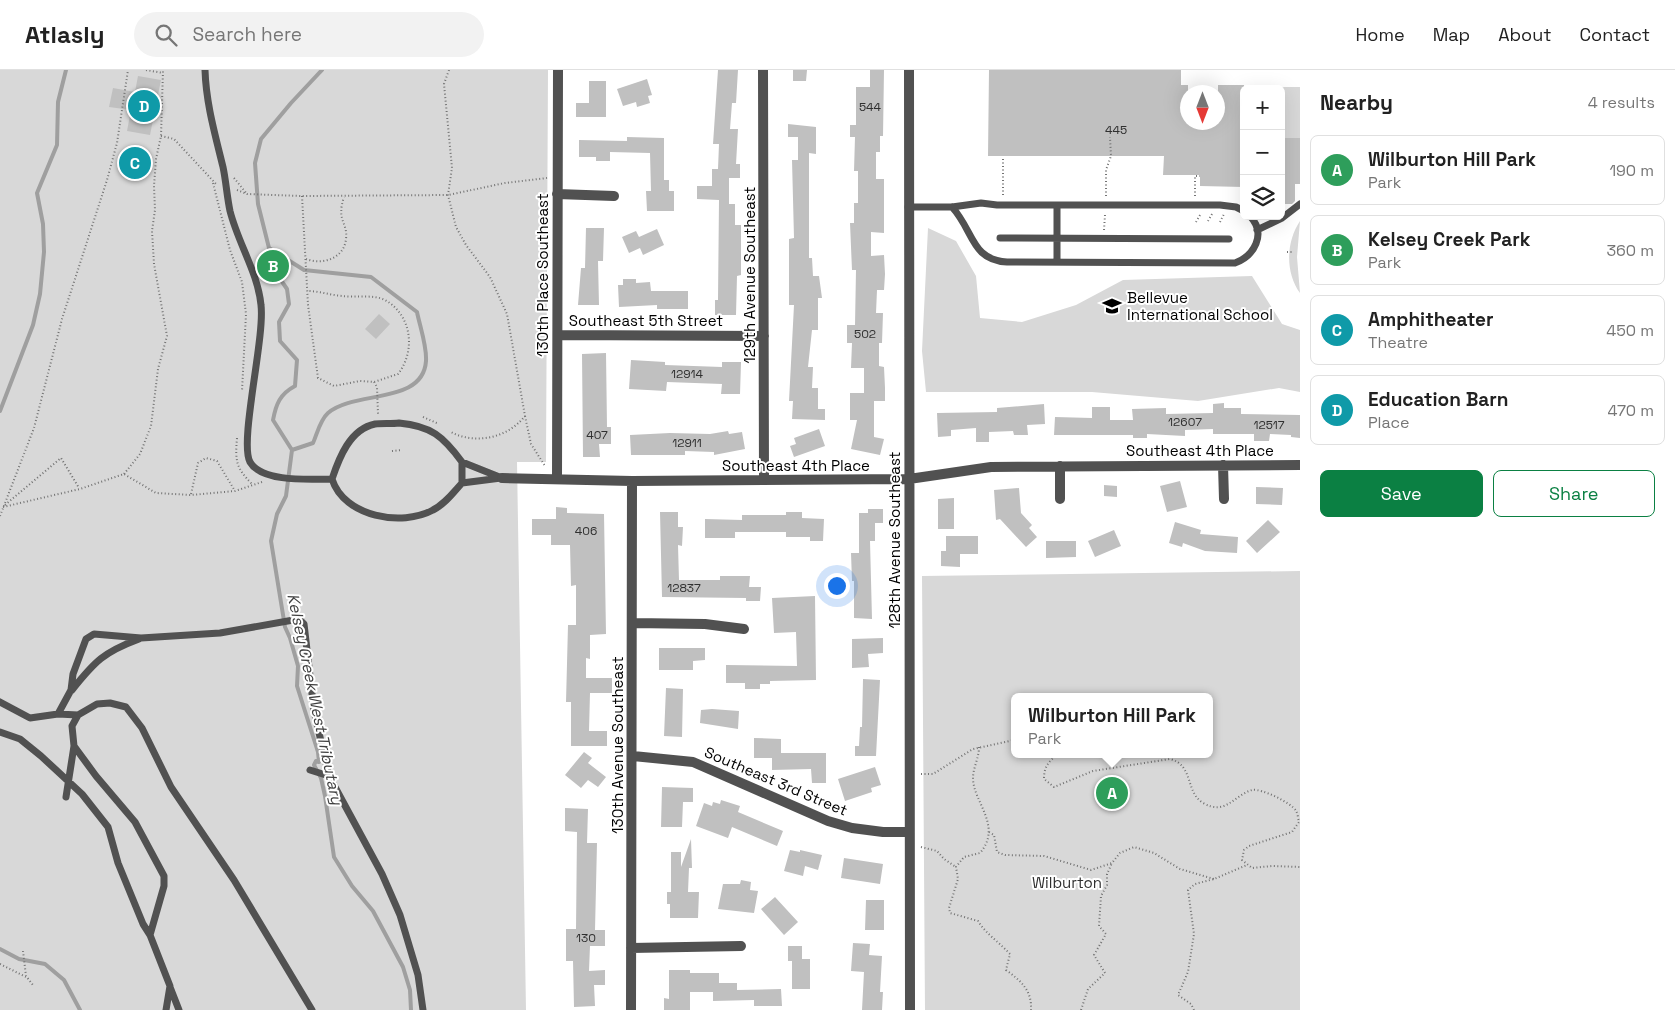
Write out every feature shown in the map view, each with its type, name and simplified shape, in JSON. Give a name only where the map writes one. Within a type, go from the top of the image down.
[{"type":"street","name":"130th Place Southeast","points":[[557,479],[558,70]]},
{"type":"street","name":"129th Avenue Southeast","points":[[764,70],[764,480]]},
{"type":"street","name":"128th Avenue Southeast","points":[[909,70],[908,832],[910,1010]]},
{"type":"street","points":[[557,194],[614,196]]},
{"type":"street","name":"Southeast 5th Street","points":[[558,335],[764,336]]},
{"type":"street","name":"Southeast 4th Place","points":[[502,478],[632,481],[909,479],[992,467],[1300,465]]},
{"type":"street","points":[[1060,466],[1060,499]]},
{"type":"street","points":[[1223,466],[1224,499]]},
{"type":"street","name":"130th Avenue Southeast","points":[[631,1010],[633,756],[632,481]]},
{"type":"street","points":[[633,623],[705,624],[744,629]]},
{"type":"street","name":"Southeast 3rd Street","points":[[633,756],[693,762],[828,822],[852,828],[883,832],[908,832]]},
{"type":"street","points":[[631,948],[741,946]]},
{"type":"lane","points":[[205,70],[212,128],[228,187],[230,211],[261,303],[261,337],[247,452],[251,464],[258,470],[274,476],[294,479],[332,478]]},
{"type":"lane","points":[[908,207],[952,207],[981,203],[997,205],[1220,205],[1240,209]]},
{"type":"lane","points":[[1257,230],[1282,218],[1300,204]]},
{"type":"lane","points":[[1057,205],[1057,262]]},
{"type":"lane","points":[[952,207],[964,220],[980,252],[992,261],[1235,263],[1246,259],[1254,250],[1257,230],[1254,220]]},
{"type":"lane","points":[[1000,238],[1229,239]]},
{"type":"lane","points":[[332,478],[347,444],[363,430],[374,424],[398,423],[424,426],[440,438],[462,462],[502,478]]},
{"type":"lane","points":[[462,462],[462,483]]},
{"type":"lane","points":[[332,478],[338,490],[354,506],[368,513],[398,518],[433,511],[444,503],[462,483],[502,478]]},
{"type":"lane","points":[[71,690],[73,674],[86,639],[94,634],[141,638],[220,633],[299,619],[304,624],[314,711],[329,776],[382,874],[400,915],[418,975],[423,1010]]},
{"type":"lane","points":[[58,714],[71,690],[89,667],[103,656],[141,638]]},
{"type":"lane","points":[[0,702],[30,718],[58,714],[78,715]]},
{"type":"lane","points":[[66,797],[74,746],[72,726],[78,715],[97,704],[110,703],[126,707],[142,728],[170,787],[234,880],[312,1010]]},
{"type":"lane","points":[[0,732],[20,739],[82,794],[108,828],[118,862],[143,924],[150,935],[178,1010]]},
{"type":"lane","points":[[74,746],[96,776],[135,822],[164,876],[164,886],[150,935]]},
{"type":"lane","points":[[310,770],[329,776]]},
{"type":"lane","points":[[166,1010],[170,986]]},
{"type":"path","points":[[0,516],[34,428],[62,318],[108,180],[117,143],[128,70]]},
{"type":"path","points":[[3,507],[80,488],[124,474],[140,454],[151,426],[158,370],[167,336],[154,264],[152,231],[155,210],[156,159],[161,136],[163,71],[146,70]]},
{"type":"path","points":[[450,70],[444,84],[452,168],[448,196],[456,227],[466,245],[490,277],[507,314],[531,444],[547,468]]},
{"type":"path","points":[[161,136],[174,139],[214,183],[230,250],[242,282],[246,314],[242,394]]},
{"type":"path","points":[[1106,198],[1106,170],[1111,156],[1110,137]]},
{"type":"path","points":[[1003,159],[1003,196]]},
{"type":"path","points":[[1195,196],[1195,176],[1200,176]]},
{"type":"path","points":[[214,183],[247,194],[344,197],[448,196],[540,178],[557,178]]},
{"type":"path","points":[[302,196],[307,291],[318,378],[334,386],[360,381],[374,382],[398,374],[406,360],[410,342],[402,317],[385,300],[307,291]]},
{"type":"path","points":[[306,259],[314,262],[328,261],[344,248],[346,235],[340,214],[344,197]]},
{"type":"path","points":[[1104,232],[1106,213]]},
{"type":"path","points":[[1196,222],[1200,213]]},
{"type":"path","points":[[1208,221],[1212,213]]},
{"type":"path","points":[[1220,222],[1224,213]]},
{"type":"path","points":[[1287,252],[1293,252]]},
{"type":"path","points":[[374,382],[377,387],[378,407]]},
{"type":"path","points":[[421,416],[434,420],[460,437],[478,439],[509,431],[525,416]]},
{"type":"path","points":[[238,431],[236,452],[238,470],[252,484]]},
{"type":"path","points":[[392,451],[402,450]]},
{"type":"path","points":[[3,507],[61,458],[80,488]]},
{"type":"path","points":[[191,495],[198,464],[206,458],[217,462],[235,490]]},
{"type":"path","points":[[124,474],[156,493],[191,495],[235,490],[252,484],[267,482]]},
{"type":"path","points":[[921,774],[933,774],[979,747],[1011,741]]},
{"type":"path","points":[[979,747],[979,757],[973,779],[987,819],[989,832],[985,847],[980,853],[964,856],[956,867],[958,879],[949,908],[950,913],[978,921],[985,932],[998,940],[1010,954],[1006,970],[1025,984],[1032,1002],[1031,1010]]},
{"type":"path","points":[[1053,758],[1046,764],[1044,779],[1054,787],[1093,771],[1170,759],[1178,761],[1183,766],[1195,794],[1202,802],[1209,805],[1224,806],[1251,790],[1260,790],[1287,803],[1296,810],[1299,822],[1292,832],[1263,841],[1244,850],[1242,860],[1252,868],[1272,866],[1300,867]]},
{"type":"path","points":[[989,832],[994,835],[997,852],[1005,855],[1044,856],[1092,870],[1112,862]]},
{"type":"path","points":[[921,847],[937,851],[944,859],[956,867]]},
{"type":"path","points":[[1081,1010],[1088,989],[1105,973],[1094,955],[1106,934],[1099,926],[1101,896],[1107,885],[1112,862],[1120,853],[1134,847],[1154,853],[1180,869],[1214,879]]},
{"type":"path","points":[[1194,1010],[1191,1004],[1178,995],[1188,972],[1194,934],[1188,890],[1196,884],[1214,879],[1247,865]]},
{"type":"path","points":[[23,951],[27,977]]},
{"type":"path","points":[[0,964],[27,977],[33,985]]},
{"type":"green space","points":[[0,70],[548,70],[546,462],[517,462],[526,1010],[0,1010]]},
{"type":"green space","points":[[1285,87],[1300,87],[1300,138],[1285,138]]},
{"type":"green space","points":[[1300,221],[1297,257],[1300,293],[1292,276],[1289,257],[1292,238]]},
{"type":"green space","points":[[928,228],[956,241],[976,276],[980,318],[1022,322],[1076,305],[1123,280],[1252,276],[1282,324],[1300,330],[1300,392],[1279,388],[1198,401],[1092,392],[926,392],[922,351]]},
{"type":"green space","name":"Wilburton","points":[[1300,571],[1300,1010],[925,1010],[922,576]]},
{"type":"building","points":[[718,70],[738,70],[736,103],[732,103],[730,129],[738,129],[736,164],[740,164],[740,178],[729,178],[729,204],[735,204],[735,225],[741,225],[741,275],[737,276],[736,315],[715,315],[715,300],[718,300],[719,200],[697,199],[697,186],[712,186],[712,169],[718,169],[719,144],[713,144]]},
{"type":"building","points":[[793,70],[807,70],[806,81],[793,81]]},
{"type":"building","points":[[870,70],[884,70],[883,136],[880,136],[880,152],[876,152],[876,179],[884,179],[884,233],[871,232],[871,256],[884,255],[885,274],[884,290],[877,290],[876,313],[883,313],[882,343],[879,343],[879,366],[884,367],[885,401],[874,401],[874,437],[884,439],[880,455],[851,449],[857,420],[850,420],[850,393],[864,393],[864,368],[851,368],[852,343],[847,343],[847,325],[855,325],[856,270],[852,270],[850,223],[854,223],[854,203],[858,203],[858,171],[854,171],[855,137],[850,137],[850,125],[856,125],[856,87],[870,87]]},
{"type":"building","points":[[989,70],[1181,70],[1180,130],[1225,130],[1225,85],[1240,85],[1240,187],[1200,186],[1200,175],[1163,175],[1164,156],[988,156]]},
{"type":"building","points":[[138,76],[161,80],[150,135],[127,131],[131,110],[109,107],[113,88],[135,92]]},
{"type":"building","points":[[647,79],[652,95],[648,96],[650,103],[637,107],[636,102],[623,106],[617,89]]},
{"type":"building","points":[[589,81],[606,81],[606,117],[576,117],[576,103],[589,103]]},
{"type":"building","points":[[788,124],[816,127],[816,154],[809,153],[809,258],[812,258],[813,276],[819,276],[822,298],[818,298],[818,330],[812,330],[808,367],[813,367],[812,388],[818,388],[818,409],[825,409],[825,420],[792,419],[793,401],[789,401],[794,305],[789,305],[789,239],[794,238],[792,160],[798,160],[798,137],[788,137]]},
{"type":"building","points":[[627,137],[664,138],[664,180],[669,180],[669,191],[674,191],[674,211],[647,211],[646,191],[651,191],[650,153],[610,152],[610,161],[596,161],[596,157],[579,157],[579,140],[627,141]]},
{"type":"building","points":[[1285,138],[1300,138],[1300,184],[1295,184],[1295,201],[1292,204],[1285,204]]},
{"type":"building","points":[[586,228],[604,228],[603,261],[598,261],[599,305],[578,305],[581,268],[585,268]]},
{"type":"building","points":[[657,229],[664,245],[643,255],[640,248],[629,253],[622,237],[636,231],[639,237]]},
{"type":"building","points":[[623,279],[636,279],[636,283],[650,282],[651,291],[688,291],[688,309],[657,309],[657,305],[619,307],[618,285],[623,285]]},
{"type":"building","points":[[379,314],[390,324],[376,339],[365,329]]},
{"type":"building","points":[[606,353],[607,427],[611,427],[611,444],[599,444],[600,457],[583,457],[582,354]]},
{"type":"building","points":[[631,360],[665,362],[665,365],[722,367],[722,362],[741,362],[740,394],[721,394],[722,384],[667,382],[666,391],[629,389]]},
{"type":"building","points":[[1224,403],[1224,408],[1241,408],[1241,414],[1300,415],[1300,438],[1291,437],[1291,435],[1270,434],[1269,441],[1254,441],[1254,434],[1213,434],[1213,429],[1185,430],[1185,436],[1147,434],[1147,438],[1133,438],[1133,435],[1054,435],[1055,417],[1092,418],[1092,407],[1110,407],[1110,420],[1133,420],[1132,409],[1166,408],[1166,414],[1213,413],[1213,404]]},
{"type":"building","points":[[1044,404],[1045,424],[1027,425],[1028,435],[1014,435],[1013,431],[989,432],[989,442],[976,442],[976,428],[951,430],[951,436],[938,437],[937,413],[997,412],[997,408]]},
{"type":"building","points":[[819,429],[825,446],[794,457],[790,446],[796,444],[794,438]]},
{"type":"building","points":[[728,431],[729,434],[742,432],[745,449],[714,455],[714,452],[685,451],[685,455],[631,455],[630,435],[710,434]]},
{"type":"building","points":[[1180,481],[1187,507],[1167,512],[1160,486]]},
{"type":"building","points":[[1104,485],[1117,486],[1117,497],[1104,496]]},
{"type":"building","points":[[1256,487],[1283,488],[1282,505],[1256,504]]},
{"type":"building","points":[[1019,488],[1021,513],[1032,525],[1029,528],[1037,537],[1026,547],[1000,519],[996,520],[994,490]]},
{"type":"building","points":[[954,498],[954,529],[938,529],[938,499]]},
{"type":"building","points":[[556,507],[567,508],[567,513],[604,514],[606,634],[590,635],[590,659],[586,658],[586,678],[612,678],[612,693],[590,693],[589,731],[607,731],[607,746],[571,746],[571,702],[566,702],[568,625],[576,625],[576,585],[571,586],[570,545],[551,545],[551,535],[532,535],[532,519],[556,519]]},
{"type":"building","points":[[868,509],[883,509],[883,523],[875,523],[875,541],[870,541],[872,619],[854,618],[854,581],[852,581],[851,553],[859,553],[859,513],[868,513]]},
{"type":"building","points":[[660,512],[678,512],[678,527],[683,527],[682,546],[678,545],[679,580],[720,580],[720,576],[750,576],[749,587],[761,587],[760,601],[746,601],[746,598],[662,597]]},
{"type":"building","points":[[786,512],[802,512],[802,518],[824,519],[823,541],[810,541],[810,537],[786,537],[786,532],[735,532],[735,538],[705,538],[705,519],[742,520],[742,515],[786,515]]},
{"type":"building","points":[[1268,520],[1280,532],[1257,553],[1246,541]]},
{"type":"building","points":[[1175,522],[1201,530],[1200,534],[1238,537],[1237,553],[1205,551],[1183,543],[1182,547],[1169,543]]},
{"type":"building","points":[[1114,530],[1121,546],[1095,557],[1088,541]]},
{"type":"building","points":[[946,536],[978,536],[978,554],[960,554],[960,567],[941,566],[941,551],[946,551]]},
{"type":"building","points":[[1046,541],[1076,541],[1076,557],[1046,558]]},
{"type":"building","points":[[815,596],[816,680],[770,681],[770,684],[760,684],[760,689],[745,689],[745,683],[726,683],[726,665],[797,666],[796,632],[774,633],[772,598]]},
{"type":"building","points":[[883,638],[883,653],[868,654],[869,667],[852,668],[852,639]]},
{"type":"building","points":[[659,648],[705,648],[705,660],[693,661],[693,670],[659,670]]},
{"type":"building","points":[[863,679],[880,680],[876,756],[855,756],[855,746],[859,746],[860,727],[862,727]]},
{"type":"building","points":[[666,688],[683,689],[682,737],[664,736]]},
{"type":"building","points":[[701,710],[739,711],[738,729],[700,723]]},
{"type":"building","points":[[754,738],[781,739],[781,753],[826,753],[826,783],[812,783],[811,769],[772,770],[772,758],[754,758]]},
{"type":"building","points":[[584,752],[592,758],[588,763],[606,777],[598,787],[588,780],[581,788],[565,775]]},
{"type":"building","points":[[875,767],[881,785],[871,788],[872,792],[845,801],[838,779]]},
{"type":"building","points":[[662,787],[693,788],[693,802],[683,802],[682,827],[661,827]]},
{"type":"building","points":[[721,800],[740,806],[738,812],[783,831],[777,846],[732,827],[728,838],[696,826],[704,803],[712,806],[713,802],[720,804]]},
{"type":"building","points":[[565,808],[588,809],[587,843],[597,843],[595,930],[605,930],[605,946],[590,946],[589,971],[605,970],[605,985],[594,985],[595,1006],[574,1007],[573,961],[566,961],[566,929],[576,929],[577,832],[565,831]]},
{"type":"building","points":[[691,839],[692,868],[689,868],[688,892],[699,892],[698,918],[670,918],[670,904],[667,904],[667,892],[671,892],[671,852],[681,852],[681,867]]},
{"type":"building","points":[[790,850],[800,852],[800,850],[822,855],[818,870],[805,866],[803,876],[784,871]]},
{"type":"building","points":[[844,858],[883,864],[880,884],[841,878]]},
{"type":"building","points":[[741,880],[751,882],[750,890],[758,891],[754,913],[718,909],[723,884],[740,884]]},
{"type":"building","points":[[775,897],[798,922],[784,935],[761,909]]},
{"type":"building","points":[[866,900],[884,900],[884,930],[865,930]]},
{"type":"building","points":[[853,943],[870,944],[869,955],[882,956],[880,992],[883,992],[882,1010],[862,1010],[864,972],[851,971]]},
{"type":"building","points":[[788,946],[802,946],[802,959],[810,959],[810,989],[792,989],[792,961],[788,961]]},
{"type":"building","points":[[669,970],[690,970],[690,973],[719,973],[719,983],[737,983],[737,990],[781,989],[782,1006],[754,1006],[754,1000],[713,1001],[713,992],[690,992],[690,1010],[664,1010],[664,998],[669,999]]},
{"type":"waterway","points":[[0,411],[33,325],[40,294],[44,252],[43,224],[37,193],[57,145],[58,102],[66,70]]},
{"type":"waterway","name":"Kelsey Creek West Tributary","points":[[322,70],[261,139],[255,163],[258,204],[269,248],[268,257],[287,289],[289,304],[279,322],[280,341],[297,360],[295,386],[286,392],[280,400],[273,420],[292,450],[286,496],[277,514],[271,541],[285,627],[298,666],[297,686],[318,752],[319,762],[316,761],[314,765],[321,778],[325,796],[334,857],[352,886],[373,911],[403,967],[410,990],[411,1010]]},
{"type":"waterway","points":[[269,248],[304,270],[371,277],[417,312],[425,349],[426,361],[422,375],[413,384],[401,391],[354,401],[340,406],[325,416],[313,443],[292,450]]},
{"type":"waterway","points":[[0,949],[19,959],[45,964],[64,980],[80,1010]]},
{"type":"place","name":"Education Barn","points":[[144,106]]},
{"type":"place","name":"Amphitheater","points":[[135,163]]},
{"type":"place","name":"Kelsey Creek Park","points":[[273,266]]},
{"type":"place","name":"Bellevue International School","points":[[1112,306]]},
{"type":"place","name":"Wilburton Hill Park","points":[[1112,793]]}]
